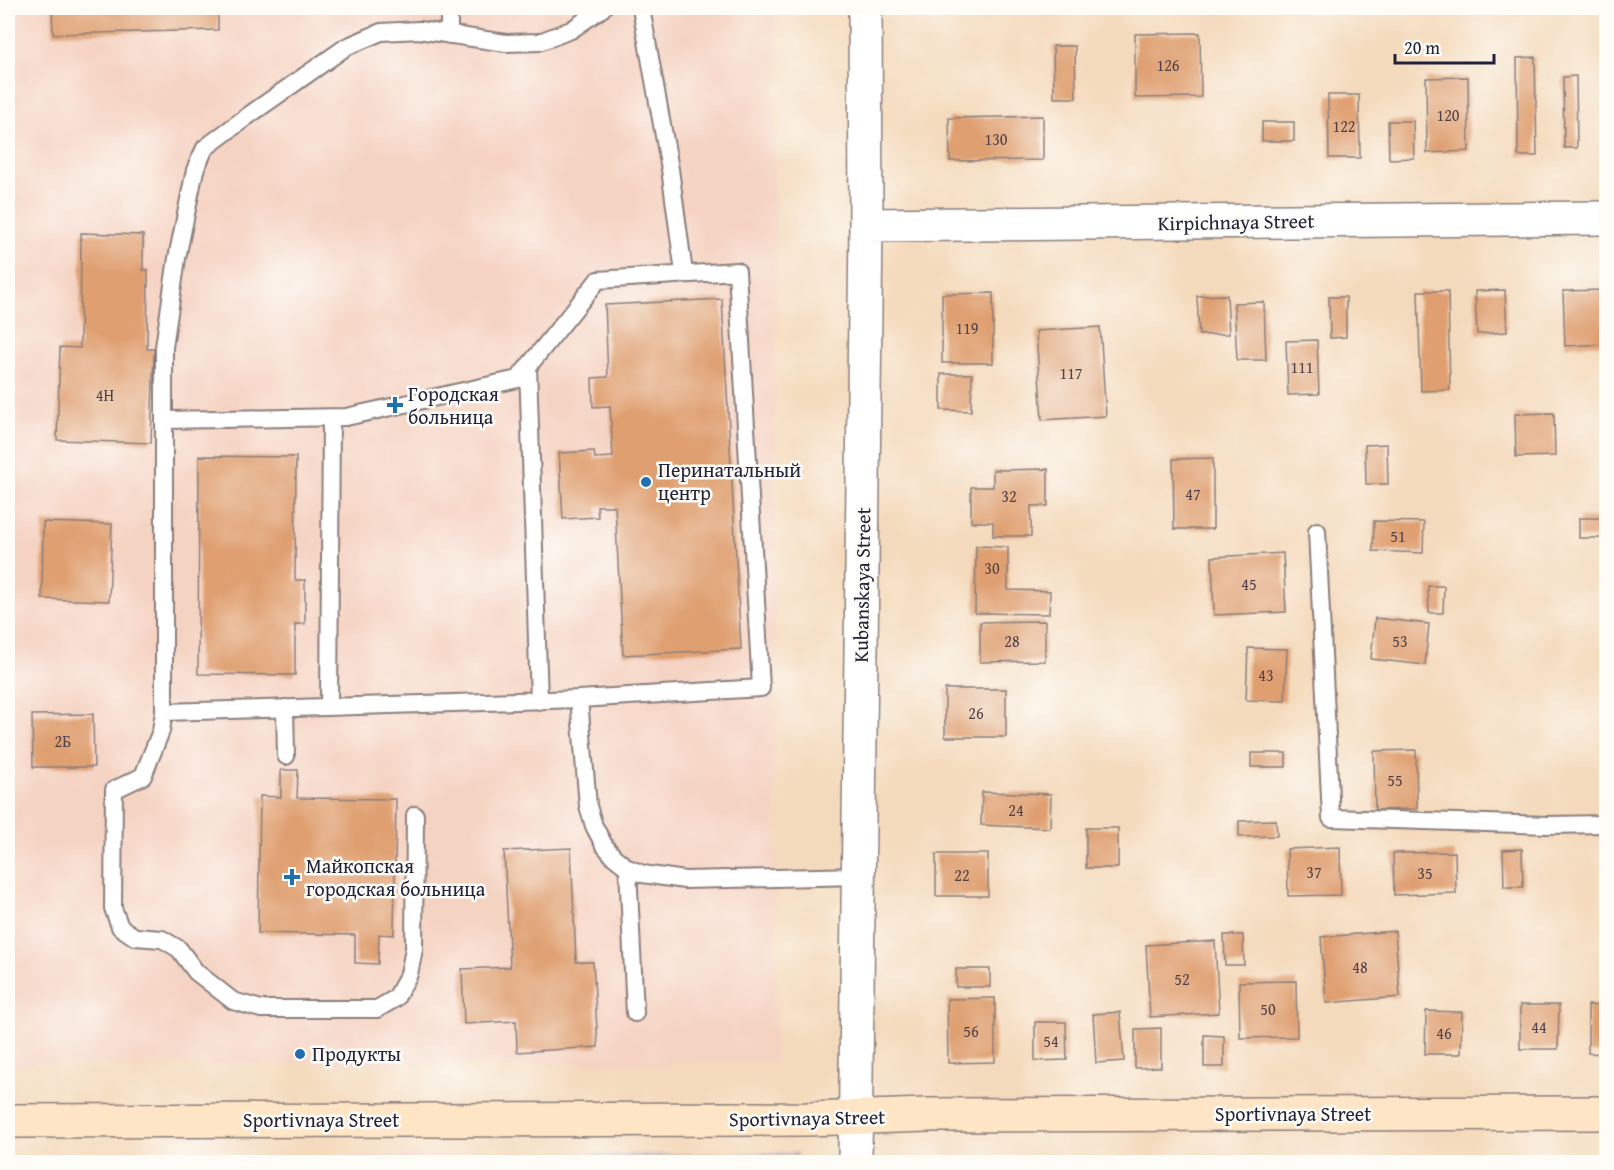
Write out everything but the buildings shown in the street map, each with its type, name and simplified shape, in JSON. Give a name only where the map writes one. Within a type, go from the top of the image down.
[{"type":"main road","name":"Sportivnaya Street","points":[[8,1121],[1606,1113]]},
{"type":"street","name":"Kubanskaya Street","points":[[855,1162],[866,225],[865,8]]},
{"type":"street","name":"Kirpichnaya Street","points":[[866,225],[1606,218]]},
{"type":"lane","points":[[449,8],[449,35]]},
{"type":"lane","points":[[415,815],[414,950],[409,974],[396,998],[377,1009],[261,1009],[232,1001],[196,972],[179,949],[162,939],[135,937],[120,927],[112,908],[114,790],[143,776],[162,731],[164,712],[164,347],[195,170],[205,148],[245,117],[346,47],[381,32],[419,30],[506,43],[539,42],[571,30],[603,8]]},
{"type":"lane","points":[[641,8],[670,169],[684,273]]},
{"type":"lane","points":[[164,420],[346,417],[518,379],[598,280],[737,271],[761,688],[538,701],[164,712]]},
{"type":"lane","points":[[528,366],[538,701]]},
{"type":"lane","points":[[329,707],[331,418]]},
{"type":"lane","points":[[1317,531],[1331,818],[1548,825],[1606,824]]},
{"type":"lane","points":[[579,699],[588,806],[594,826],[604,845],[614,858],[628,868],[643,874],[685,880],[859,876]]},
{"type":"lane","points":[[285,708],[286,756]]},
{"type":"lane","points":[[628,868],[635,1013]]},
{"type":"shaded area","name":"Городская больница","points":[[14,8],[775,8],[776,1064],[14,1064]]},
{"type":"shaded area","points":[[798,1152],[799,1162],[546,1162],[546,1155]]},
{"type":"shaded area","points":[[546,1155],[546,1162],[132,1162],[132,1157]]},
{"type":"place","name":"Городская больница","points":[[395,405]]},
{"type":"place","name":"Перинатальный центр","points":[[646,482]]},
{"type":"place","name":"Майкопская городская больница","points":[[292,877]]},
{"type":"place","name":"Продукты","points":[[300,1054]]}]
